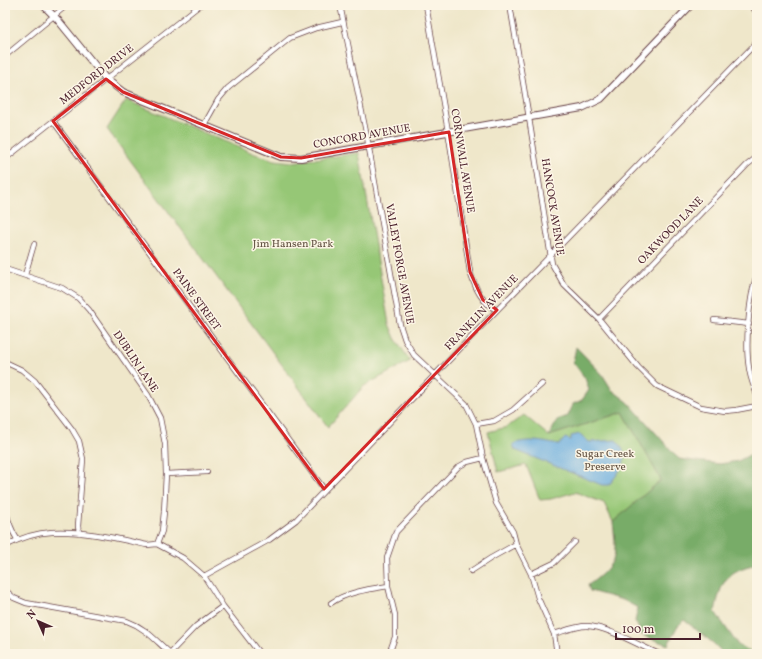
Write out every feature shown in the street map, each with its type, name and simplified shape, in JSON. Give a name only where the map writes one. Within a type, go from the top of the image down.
[{"type":"street","name":"CONCORD AVENUE","points":[[43,5],[54,15],[106,79],[123,92],[281,157],[301,158],[582,108],[601,99],[691,5]]},
{"type":"street","points":[[5,56],[67,5]]},
{"type":"street","name":"MEDFORD DRIVE","points":[[5,159],[200,5]]},
{"type":"street","name":"VALLEY FORGE AVENUE","points":[[340,5],[342,22],[368,146],[400,325],[405,340],[414,355],[466,404],[476,424],[483,458],[496,503],[513,532],[516,544],[531,574],[538,598],[554,634],[556,654]]},
{"type":"street","name":"CORNWALL AVENUE","points":[[426,5],[449,132],[470,272],[475,286],[483,300],[491,308],[497,310]]},
{"type":"street","points":[[750,5],[757,12]]},
{"type":"street","name":"HANCOCK AVENUE","points":[[510,6],[530,118],[550,256],[552,264],[564,285],[599,319],[638,367],[657,386],[701,407],[725,411],[757,406]]},
{"type":"street","points":[[204,125],[218,100],[228,88],[290,38],[316,28],[342,22]]},
{"type":"street","name":"FRANKLIN AVENUE","points":[[204,576],[275,536],[296,520],[324,489],[757,42]]},
{"type":"street","name":"PAINE STREET","points":[[53,121],[324,489]]},
{"type":"street","name":"OAKWOOD LANE","points":[[599,319],[747,165],[757,157]]},
{"type":"street","points":[[25,275],[34,244]]},
{"type":"street","name":"DUBLIN LANE","points":[[5,269],[62,288],[78,298],[89,310],[148,395],[160,418],[165,444],[166,474],[164,512],[162,531],[157,544]]},
{"type":"street","points":[[757,275],[752,292],[747,355],[748,366],[757,395]]},
{"type":"street","points":[[714,320],[749,324]]},
{"type":"street","points":[[5,362],[22,370],[35,381],[72,429],[79,441],[83,459],[78,526],[79,533]]},
{"type":"street","points":[[476,424],[494,421],[513,410],[542,384]]},
{"type":"street","points":[[389,654],[395,637],[395,615],[388,586],[387,558],[396,532],[458,467],[467,462],[483,458]]},
{"type":"street","points":[[166,474],[207,472]]},
{"type":"street","points":[[5,509],[8,521],[17,539]]},
{"type":"street","points":[[5,546],[17,539],[53,532],[79,533],[147,545],[157,544],[183,558],[204,576],[222,606],[260,654]]},
{"type":"street","points":[[531,574],[554,563],[575,542]]},
{"type":"street","points":[[470,571],[516,544]]},
{"type":"street","points":[[331,603],[339,597],[388,586]]},
{"type":"street","points":[[5,590],[14,598],[26,603],[132,623],[147,631],[169,654],[196,626],[222,606]]},
{"type":"street","points":[[554,634],[572,628],[587,626],[605,630],[658,654]]},
{"type":"highlighted area","points":[[106,79],[123,92],[281,157],[301,158],[449,132],[470,272],[483,300],[497,310],[324,489],[53,121]]},
{"type":"green space","name":"Jim Hansen Park","points":[[126,100],[255,154],[275,160],[292,162],[359,153],[389,324],[395,338],[410,361],[364,386],[328,427],[107,129]]},
{"type":"green space","points":[[576,347],[602,374],[612,390],[628,402],[679,459],[720,464],[738,461],[757,451],[757,564],[738,570],[726,579],[722,585],[715,612],[738,645],[756,654],[724,654],[713,643],[684,620],[677,627],[668,645],[642,635],[635,621],[638,608],[623,600],[590,591],[588,585],[602,574],[613,560],[615,547],[613,522],[661,480],[623,412],[549,436],[557,420],[568,416],[573,404],[582,400],[589,390],[585,378],[573,362]]},
{"type":"green space","name":"Sugar Creek Preserve","points":[[623,412],[661,480],[613,522],[604,503],[575,492],[551,499],[540,500],[526,465],[498,472],[488,432],[507,427],[524,415],[549,436]]},
{"type":"water","points":[[580,434],[589,442],[616,440],[621,446],[624,452],[623,463],[618,474],[609,485],[602,485],[515,450],[513,444],[530,441],[559,445],[565,438],[571,440],[571,436]]}]
